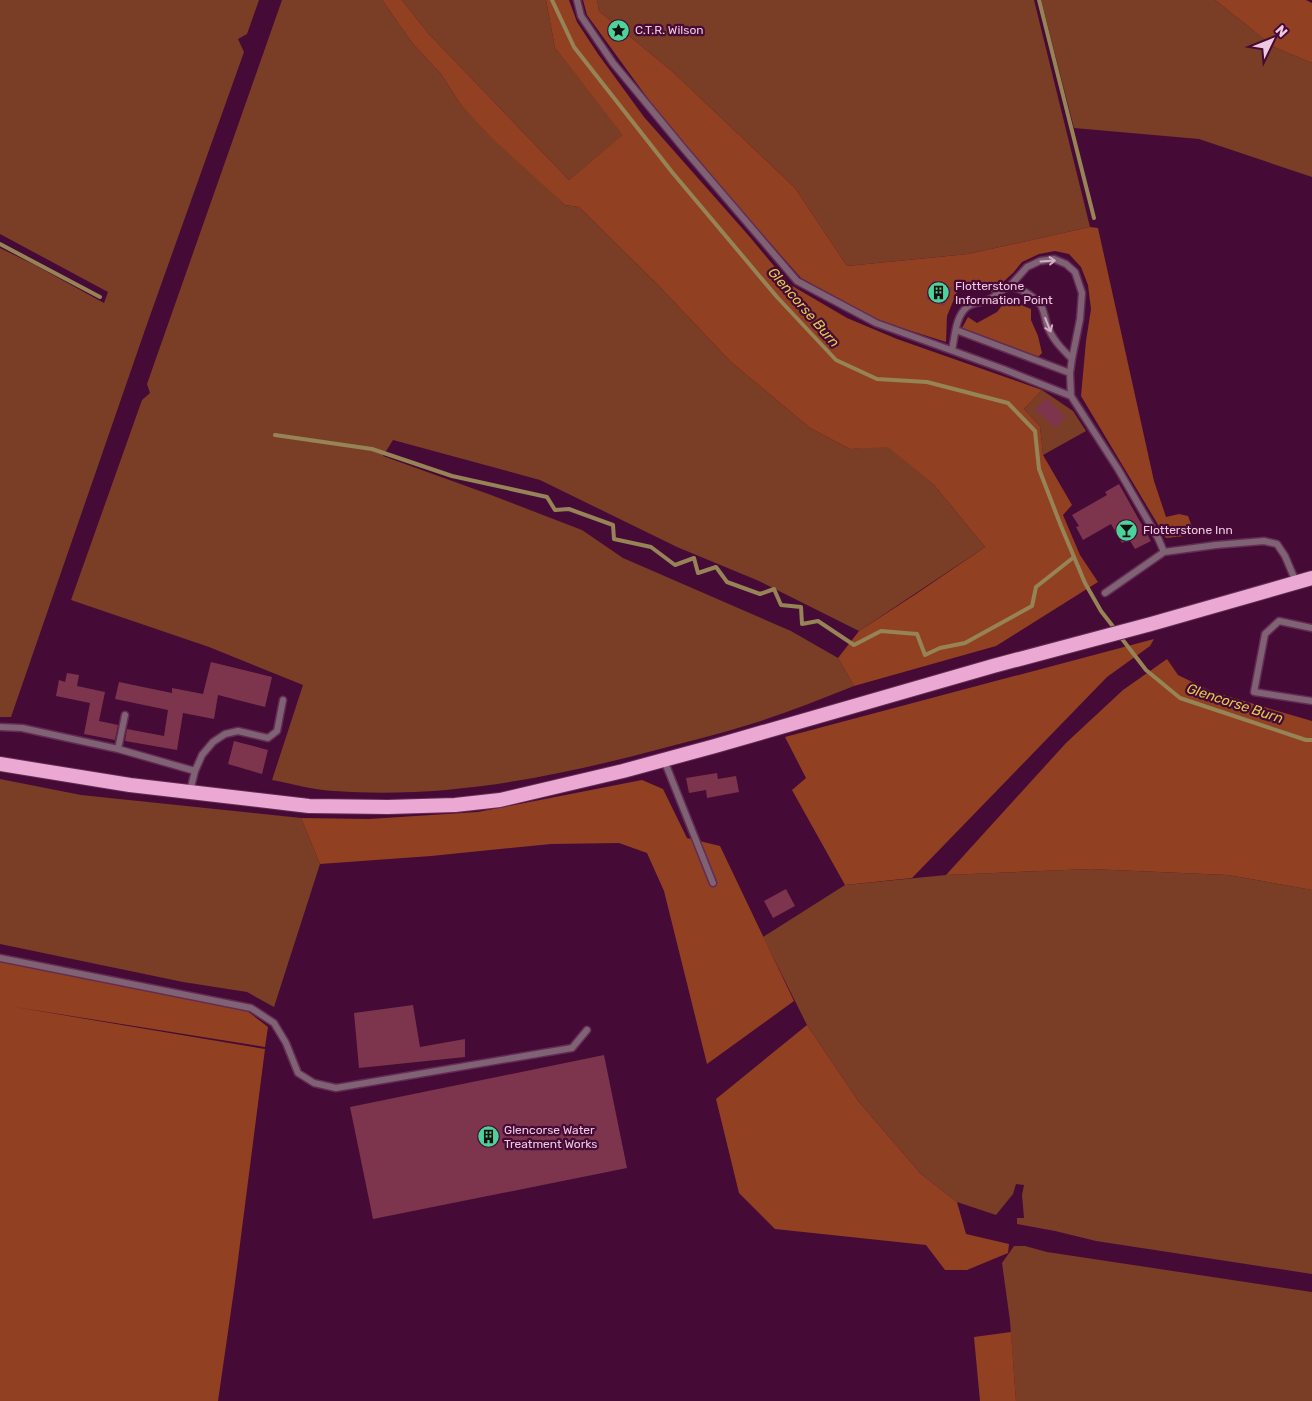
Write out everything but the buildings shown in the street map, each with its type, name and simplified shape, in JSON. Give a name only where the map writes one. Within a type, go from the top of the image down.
[{"type":"highway","points":[[0,764],[130,785],[310,806],[388,807],[454,805],[500,800],[623,771],[785,727],[994,666],[1312,578]]},
{"type":"lane","points":[[577,0],[581,16],[613,63],[797,281],[876,323],[1071,396],[1118,469],[1158,538],[1164,552]]},
{"type":"lane","points":[[952,350],[959,318],[966,308],[976,302],[993,298],[998,292],[1009,287],[1027,267],[1040,261],[1054,259],[1066,264],[1075,272],[1082,293],[1080,319],[1070,373],[1071,396]]},
{"type":"lane","points":[[1009,287],[1024,290],[1041,304],[1047,327],[1059,346],[1072,358]]},
{"type":"lane","points":[[956,330],[1070,373]]},
{"type":"lane","points":[[1105,592],[1164,552],[1264,541],[1278,544],[1296,582]]},
{"type":"lane","points":[[1312,628],[1279,621],[1264,634],[1254,692],[1312,701]]},
{"type":"lane","points":[[190,791],[195,771],[202,755],[213,742],[225,734],[238,731],[268,738],[278,731],[283,700]]},
{"type":"lane","points":[[118,749],[125,715]]},
{"type":"lane","points":[[0,727],[22,728],[118,749],[195,771]]},
{"type":"lane","points":[[664,760],[713,883]]},
{"type":"lane","points":[[0,958],[251,1008],[274,1023],[286,1043],[298,1072],[314,1084],[336,1088],[572,1048],[587,1030]]},
{"type":"shaded area","points":[[0,0],[259,0],[247,34],[238,39],[244,52],[146,327],[11,717],[0,717],[0,248],[104,303],[108,292],[0,234]]},
{"type":"shaded area","points":[[282,0],[382,0],[413,44],[441,74],[461,105],[565,205],[579,207],[660,287],[730,361],[810,428],[850,449],[888,446],[934,485],[985,547],[859,631],[759,581],[677,547],[540,480],[393,440],[383,456],[582,530],[623,558],[791,631],[838,658],[854,686],[788,712],[737,728],[580,769],[540,777],[458,789],[417,792],[376,793],[327,790],[272,780],[303,685],[209,647],[71,600],[142,400],[150,393],[147,384]]},
{"type":"shaded area","points":[[382,0],[402,0],[428,33],[569,180],[623,135],[555,48],[546,0],[569,0],[577,22],[644,117],[789,284],[847,318],[897,339],[1042,390],[1024,409],[1040,426],[1043,455],[1072,505],[1063,515],[1080,555],[1098,582],[996,646],[854,686],[838,658],[859,631],[985,547],[934,485],[888,447],[850,449],[810,428],[730,361],[660,287],[579,207],[565,205],[492,138],[461,105],[441,74],[413,44]]},
{"type":"shaded area","points":[[402,0],[546,0],[555,48],[624,135],[569,180],[428,33]]},
{"type":"shaded area","points":[[583,0],[597,0],[599,11],[673,72],[795,188],[847,266],[968,254],[1090,227],[1098,228],[1154,481],[1166,517],[1179,514],[1188,516],[1192,527],[1185,536],[1166,538],[1081,396],[1091,309],[1088,285],[1081,267],[1069,254],[1055,251],[1039,254],[1022,262],[992,292],[985,292],[973,286],[963,284],[959,287],[947,316],[946,342],[880,321],[801,278],[725,192],[651,103],[587,15]]},
{"type":"shaded area","points":[[597,0],[1034,0],[1090,227],[968,254],[847,266],[795,188],[673,72],[599,11]]},
{"type":"shaded area","points":[[1041,0],[1215,0],[1274,47],[1312,63],[1312,177],[1199,139],[1074,128]]},
{"type":"shaded area","points":[[1215,0],[1306,0],[1312,3],[1312,63],[1274,47]]},
{"type":"shaded area","points":[[1007,299],[1031,309],[1031,320],[1038,336],[1042,353],[1037,358],[962,328],[968,317],[977,323],[997,312]]},
{"type":"shaded area","points":[[1042,390],[1073,411],[1086,431],[1043,455],[1040,426],[1024,409]]},
{"type":"shaded area","points":[[1154,639],[1150,646],[1107,677],[912,878],[845,885],[792,790],[806,778],[785,737]]},
{"type":"shaded area","points":[[1167,659],[1178,675],[1213,692],[1312,721],[1312,890],[1228,875],[1090,869],[946,875],[1066,743],[1123,690]]},
{"type":"shaded area","points":[[0,779],[81,795],[301,818],[320,864],[274,1007],[247,992],[183,982],[0,944]]},
{"type":"shaded area","points":[[642,780],[663,789],[687,838],[720,846],[794,1001],[707,1064],[664,891],[647,853],[619,843],[551,844],[431,856],[320,864],[301,818],[369,819],[478,812]]},
{"type":"shaded area","points":[[1090,869],[1228,875],[1312,890],[1312,1274],[1096,1241],[1017,1224],[1017,1218],[1024,1218],[1022,1195],[1024,1185],[1016,1184],[1013,1194],[996,1215],[957,1202],[921,1174],[859,1102],[807,1025],[763,937],[845,885],[946,875]]},
{"type":"shaded area","points":[[0,959],[246,1010],[268,1027],[265,1047],[9,1006],[265,1049],[218,1401],[0,1401]]},
{"type":"shaded area","points":[[807,1025],[859,1102],[921,1174],[957,1202],[966,1234],[1009,1244],[1008,1253],[967,1270],[945,1270],[926,1245],[775,1229],[739,1193],[716,1099]]},
{"type":"shaded area","points":[[1014,1246],[1025,1246],[1047,1252],[1312,1292],[1312,1401],[1016,1401],[1010,1321],[1002,1263]]},
{"type":"shaded area","points":[[1011,1332],[1016,1401],[980,1401],[974,1337]]},
{"type":"waterway","name":"Glencorse Burn","points":[[552,0],[574,47],[672,172],[777,297],[836,360],[877,379],[927,382],[1008,403],[1035,431],[1039,469],[1061,526],[1085,583],[1101,611],[1115,629]]},
{"type":"waterway","points":[[1039,0],[1094,218]]},
{"type":"waterway","points":[[0,244],[100,297]]},
{"type":"waterway","points":[[275,435],[372,449],[452,476],[547,497],[555,510],[569,509],[613,525],[614,539],[651,547],[675,565],[694,558],[698,573],[716,567],[727,582],[760,594],[774,589],[781,605],[801,607],[802,624],[818,621],[854,645],[881,631],[917,634],[925,655],[940,648],[965,643],[1032,606],[1036,587],[1074,557]]},
{"type":"waterway","name":"Glencorse Burn","points":[[1119,635],[1146,670],[1180,698],[1306,740],[1312,740]]},
{"type":"place","name":"C.T.R. Wilson","points":[[619,30]]},
{"type":"place","name":"Flotterstone Information Point","points":[[939,293]]},
{"type":"place","name":"Flotterstone Inn","points":[[1127,530]]},
{"type":"place","name":"Glencorse Water Treatment Works","points":[[488,1137]]}]
